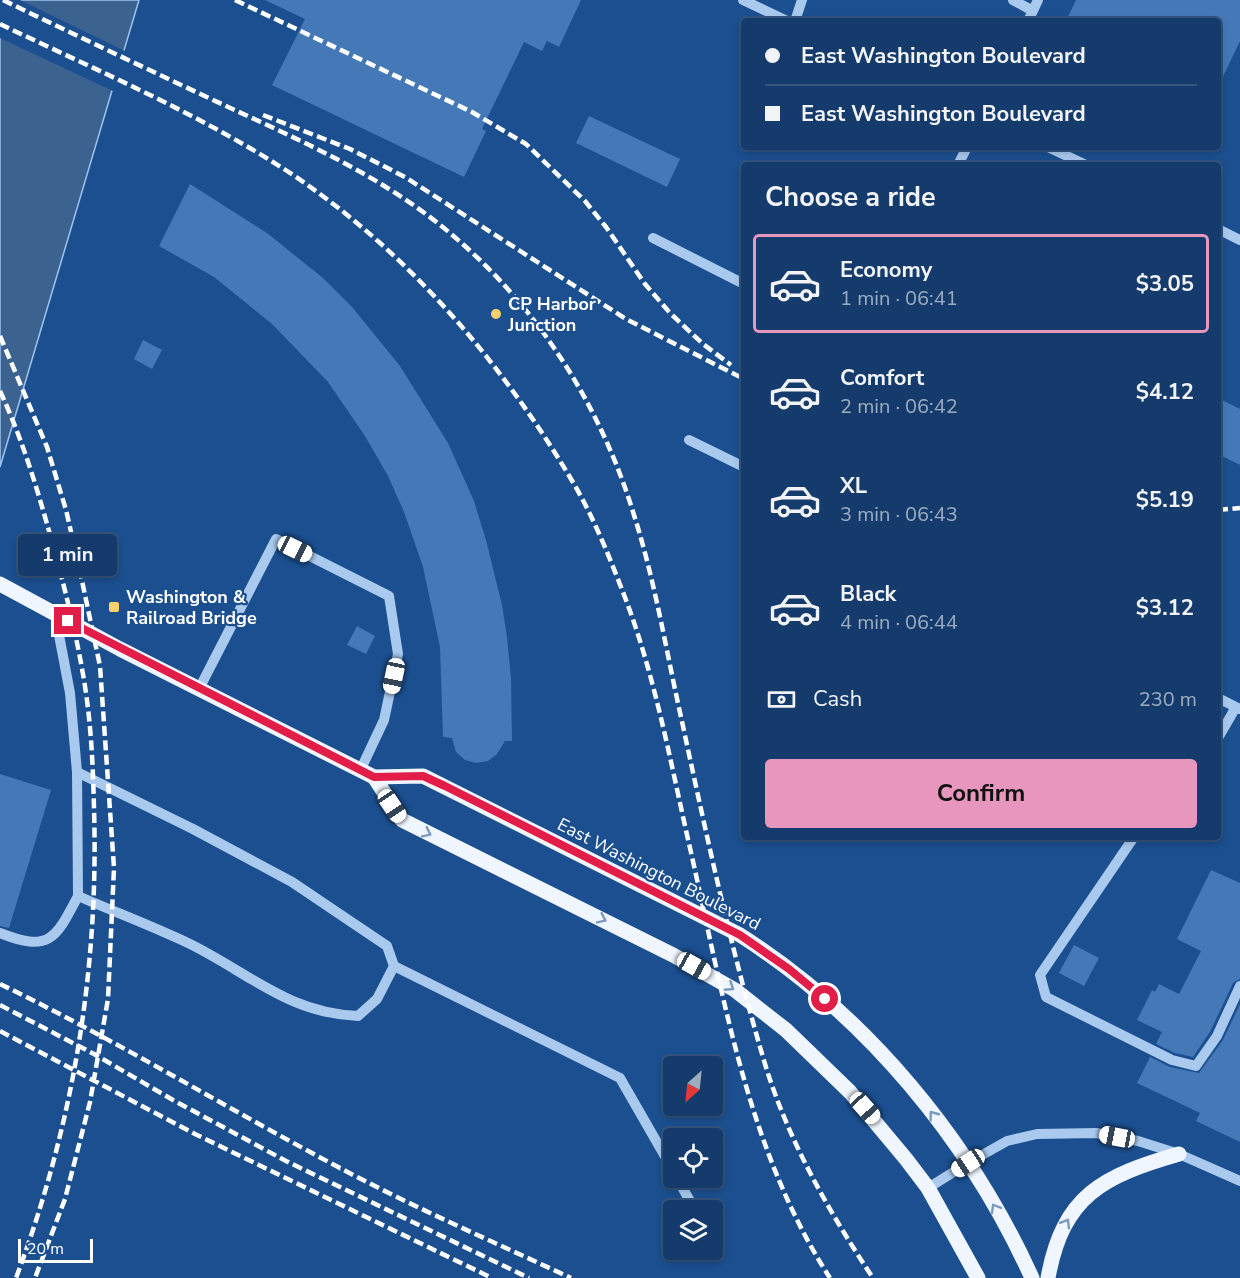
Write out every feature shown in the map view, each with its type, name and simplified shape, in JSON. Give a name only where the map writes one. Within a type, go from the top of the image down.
[{"type":"main road","name":"East Washington Boulevard","points":[[0,584],[367,774],[423,776],[740,935],[768,953],[825,999],[890,1063],[919,1096],[968,1163],[1018,1248],[1032,1278]]},
{"type":"main road","name":"East Washington Boulevard","points":[[367,774],[402,820],[673,955],[735,990],[786,1030],[850,1092],[928,1188],[978,1278]]},
{"type":"main road","points":[[1048,1278],[1052,1254],[1062,1229],[1080,1203],[1116,1176],[1139,1166],[1179,1154]]},
{"type":"street","points":[[743,0],[781,18]]},
{"type":"street","points":[[796,18],[802,0]]},
{"type":"street","points":[[1012,0],[1031,16],[1038,0]]},
{"type":"street","points":[[1054,150],[1080,162]]},
{"type":"street","points":[[1221,230],[1240,240]]},
{"type":"street","points":[[653,238],[741,282]]},
{"type":"street","points":[[689,440],[741,466]]},
{"type":"street","points":[[199,689],[276,539],[389,596],[398,654],[384,720],[367,774]]},
{"type":"street","points":[[0,933],[18,940],[40,943],[59,932],[78,896],[77,772],[70,693],[55,614]]},
{"type":"street","points":[[1221,700],[1238,708],[1221,734]]},
{"type":"street","points":[[77,772],[193,829],[292,882],[387,946],[394,966],[620,1077],[663,1153]]},
{"type":"street","points":[[1132,840],[1040,975],[1046,997],[1172,1060],[1196,1066],[1217,1036],[1240,986]]},
{"type":"street","points":[[78,896],[189,943],[272,992],[312,1010],[358,1016],[377,999],[394,966]]},
{"type":"street","points":[[928,1188],[1008,1142],[1037,1134],[1096,1133],[1138,1141],[1179,1154],[1240,1181]]},
{"type":"water","points":[[0,0],[139,0],[0,467]]},
{"type":"pier","points":[[0,0],[20,0],[127,52],[115,92],[0,38]]},
{"type":"building","points":[[265,0],[581,0],[559,47],[547,41],[542,51],[524,42],[482,129],[486,131],[464,177],[272,85],[305,19]]},
{"type":"building","points":[[1076,0],[1240,0],[1240,41],[1221,81],[1221,18],[1067,18]]},
{"type":"building","points":[[589,116],[680,159],[667,187],[576,143]]},
{"type":"building","points":[[190,184],[267,233],[323,278],[352,307],[400,366],[448,443],[474,501],[486,540],[502,605],[507,637],[511,678],[512,741],[505,741],[497,754],[488,761],[476,763],[465,760],[456,752],[452,738],[443,737],[440,647],[423,567],[404,512],[388,476],[365,436],[328,382],[272,324],[214,277],[159,246]]},
{"type":"building","points":[[143,340],[162,350],[152,369],[134,359]]},
{"type":"building","points":[[1221,400],[1240,409],[1240,465],[1221,456]]},
{"type":"building","points":[[357,626],[375,636],[366,654],[347,645]]},
{"type":"building","points":[[0,774],[51,790],[9,928],[0,926]]},
{"type":"building","points":[[1211,870],[1240,883],[1240,979],[1233,983],[1210,1032],[1193,1057],[1175,1053],[1156,1044],[1162,1032],[1137,1020],[1152,990],[1155,992],[1159,984],[1179,994],[1201,951],[1177,939]]},
{"type":"building","points":[[1074,945],[1099,958],[1084,986],[1059,973]]},
{"type":"building","points":[[1240,1004],[1240,1142],[1196,1121],[1200,1113],[1137,1083],[1150,1057],[1170,1067],[1199,1073],[1223,1040]]},
{"type":"railway","points":[[3,0],[337,159],[396,194],[451,234],[482,263],[512,293],[563,361],[604,435],[634,515],[654,590],[730,935],[774,1092],[811,1175],[873,1278]]},
{"type":"railway","points":[[235,0],[472,112],[526,144],[585,201],[645,284],[670,313],[703,344],[731,365]]},
{"type":"railway","points":[[0,24],[145,92],[216,129],[284,169],[328,200],[370,234],[447,310],[482,351],[546,439],[574,484],[596,526],[637,630],[662,723],[741,1069],[778,1177],[802,1229],[830,1278]]},
{"type":"railway","points":[[263,115],[350,149],[405,177],[626,319],[741,377]]},
{"type":"railway","points":[[0,336],[47,447],[66,510],[78,562],[100,666],[114,868],[108,999],[90,1102],[65,1199],[35,1278]]},
{"type":"railway","points":[[0,391],[35,482],[73,626],[88,712],[94,808],[92,928],[87,988],[78,1047],[53,1163],[16,1278]]},
{"type":"railway","points":[[1221,510],[1240,508]]},
{"type":"railway","points":[[0,984],[86,1028],[368,1183],[571,1278]]},
{"type":"railway","points":[[0,1005],[94,1054],[286,1161],[529,1278]]},
{"type":"railway","points":[[0,1031],[195,1134],[492,1278]]},
{"type":"place","name":"CP Harbor Junction","points":[[496,314]]},
{"type":"place","name":"Washington & Railroad Bridge","points":[[114,607]]},
{"type":"route","points":[[68,621],[374,777],[423,776],[445,786],[740,935],[768,953],[825,999]]}]
